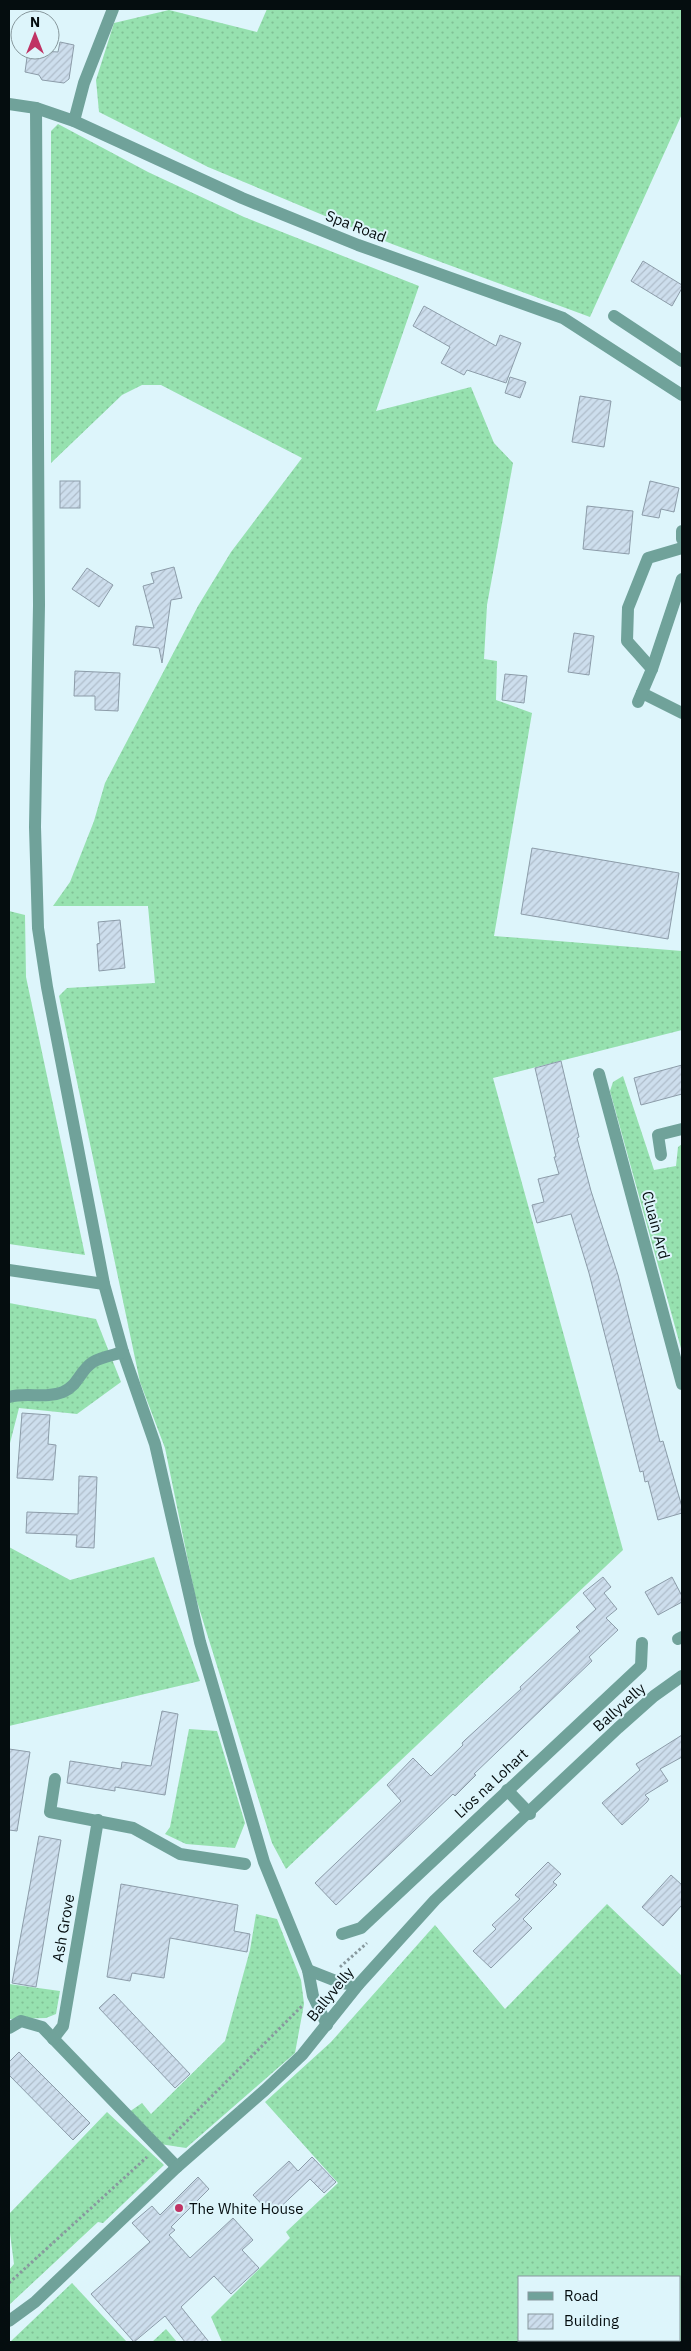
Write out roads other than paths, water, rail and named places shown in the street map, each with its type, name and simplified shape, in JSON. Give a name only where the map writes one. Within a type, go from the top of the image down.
[{"type":"street","points":[[74,121],[84,83],[113,9]]},
{"type":"street","name":"Spa Road","points":[[9,104],[36,108],[74,121],[242,198],[350,241],[563,318],[682,395]]},
{"type":"street","points":[[36,108],[39,605],[36,828],[38,928],[47,987],[104,1284],[123,1352],[155,1444],[200,1642],[261,1853],[308,1970],[313,1996],[327,2025]]},
{"type":"street","points":[[614,316],[682,361]]},
{"type":"street","points":[[682,531],[682,539]]},
{"type":"street","points":[[652,669],[627,641],[628,608],[648,558],[682,548]]},
{"type":"street","points":[[681,585],[640,698],[682,713]]},
{"type":"street","name":"Cluain Ard","points":[[599,1074],[682,1384]]},
{"type":"street","points":[[661,1155],[658,1135],[682,1129]]},
{"type":"street","points":[[9,1270],[104,1284]]},
{"type":"street","points":[[9,1397],[16,1395],[50,1395],[62,1392],[72,1388],[93,1362],[123,1352]]},
{"type":"street","name":"Lios na Lohart","points":[[342,1934],[361,1928],[641,1666],[642,1643]]},
{"type":"street","name":"Ballyvelly","points":[[9,2321],[34,2302],[90,2252],[178,2167],[302,2055],[358,1985],[435,1900],[530,1814],[618,1728],[677,1679]]},
{"type":"street","points":[[55,1779],[50,1812],[133,1828],[180,1854],[245,1864]]},
{"type":"street","points":[[507,1790],[530,1814]]},
{"type":"street","name":"Ash Grove","points":[[53,2039],[63,2026],[98,1820]]},
{"type":"street","points":[[308,1970],[341,1984],[358,1985]]},
{"type":"street","points":[[9,2028],[21,2021],[42,2027],[178,2167]]},
{"type":"place","name":"The White House","points":[[179,2208]]}]
